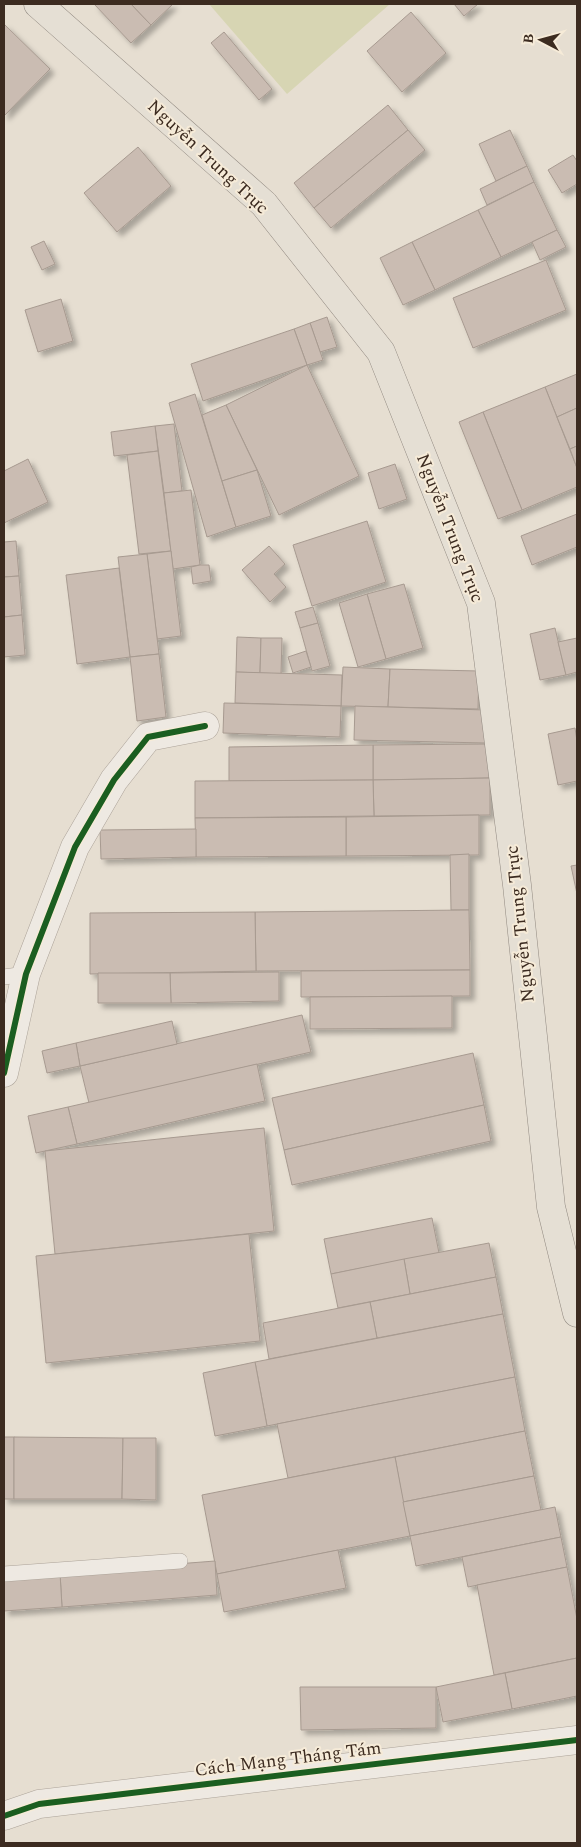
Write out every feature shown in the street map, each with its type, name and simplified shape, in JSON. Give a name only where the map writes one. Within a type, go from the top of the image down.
[{"type":"main road","name":"Nguyễn Trung Trực","points":[[38,4],[264,204],[381,352],[481,602],[517,885],[550,1207],[577,1313]]},
{"type":"street","points":[[4,1073],[15,976],[76,847],[114,780],[148,737],[205,726]]},
{"type":"street","name":"Cách Mạng Tháng Tám","points":[[4,1816],[39,1804],[577,1740]]},
{"type":"lane","points":[[4,1574],[180,1561]]},
{"type":"shaded area","points":[[209,4],[390,4],[287,94]]},
{"type":"building","points":[[94,4],[131,4],[151,25],[131,43]]},
{"type":"building","points":[[131,4],[173,4],[151,25]]},
{"type":"building","points":[[454,4],[478,4],[464,16]]},
{"type":"building","points":[[411,12],[446,53],[402,92],[367,51]]},
{"type":"building","points":[[4,24],[50,69],[4,116]]},
{"type":"building","points":[[224,32],[272,89],[259,100],[211,43]]},
{"type":"building","points":[[388,105],[408,130],[314,208],[294,183]]},
{"type":"building","points":[[408,130],[425,150],[331,228],[314,208]]},
{"type":"building","points":[[510,130],[527,166],[496,181],[479,144]]},
{"type":"building","points":[[138,147],[171,186],[117,232],[84,193]]},
{"type":"building","points":[[573,155],[577,161],[577,184],[562,193],[548,170]]},
{"type":"building","points":[[527,166],[534,182],[487,205],[480,189]]},
{"type":"building","points":[[534,182],[557,230],[501,257],[478,210]]},
{"type":"building","points":[[478,210],[501,257],[435,290],[412,242]]},
{"type":"building","points":[[557,230],[566,247],[540,260],[532,242]]},
{"type":"building","points":[[44,241],[55,264],[42,270],[31,247]]},
{"type":"building","points":[[412,242],[435,290],[403,305],[380,258]]},
{"type":"building","points":[[546,260],[566,310],[473,348],[453,298]]},
{"type":"building","points":[[61,299],[73,341],[38,352],[25,310]]},
{"type":"building","points":[[327,317],[337,347],[320,352],[310,323]]},
{"type":"building","points":[[310,323],[323,360],[307,365],[294,329]]},
{"type":"building","points":[[294,329],[307,365],[203,401],[191,364]]},
{"type":"building","points":[[307,365],[359,476],[279,515],[226,405]]},
{"type":"building","points":[[577,374],[577,408],[557,417],[545,387]]},
{"type":"building","points":[[545,387],[577,468],[577,487],[522,510],[483,412]]},
{"type":"building","points":[[195,394],[236,527],[207,537],[169,403]]},
{"type":"building","points":[[226,405],[257,470],[222,481],[202,415]]},
{"type":"building","points":[[577,408],[577,446],[570,449],[557,417]]},
{"type":"building","points":[[483,412],[522,510],[498,519],[459,422]]},
{"type":"building","points":[[174,424],[182,491],[164,493],[155,426]]},
{"type":"building","points":[[155,426],[158,451],[114,456],[111,432]]},
{"type":"building","points":[[577,446],[577,468],[570,449]]},
{"type":"building","points":[[158,451],[171,551],[139,554],[127,455]]},
{"type":"building","points":[[28,459],[48,502],[4,523],[4,471]]},
{"type":"building","points":[[395,464],[407,499],[379,509],[368,473]]},
{"type":"building","points":[[257,470],[271,516],[236,527],[222,481]]},
{"type":"building","points":[[191,490],[200,565],[173,569],[164,493]]},
{"type":"building","points":[[577,514],[577,547],[532,565],[521,536]]},
{"type":"building","points":[[367,521],[386,582],[312,606],[293,545]]},
{"type":"building","points":[[16,541],[19,576],[4,577],[4,542]]},
{"type":"building","points":[[269,546],[285,564],[274,574],[286,587],[270,602],[242,570]]},
{"type":"building","points":[[171,551],[181,636],[157,639],[147,554]]},
{"type":"building","points":[[147,554],[159,654],[130,657],[118,557]]},
{"type":"building","points":[[209,565],[211,581],[193,584],[191,567]]},
{"type":"building","points":[[119,568],[130,657],[77,664],[66,575]]},
{"type":"building","points":[[19,576],[22,615],[4,617],[4,577]]},
{"type":"building","points":[[404,584],[423,648],[386,659],[367,594]]},
{"type":"building","points":[[367,594],[386,659],[358,667],[339,603]]},
{"type":"building","points":[[313,607],[318,623],[300,628],[295,612]]},
{"type":"building","points":[[22,615],[25,655],[4,657],[4,617]]},
{"type":"building","points":[[318,623],[330,666],[312,671],[300,628]]},
{"type":"building","points":[[555,628],[566,675],[540,680],[530,634]]},
{"type":"building","points":[[237,637],[261,638],[260,673],[236,672]]},
{"type":"building","points":[[261,638],[282,638],[281,674],[260,673]]},
{"type":"building","points":[[577,638],[577,672],[566,675],[558,642]]},
{"type":"building","points":[[306,651],[311,667],[293,673],[288,657]]},
{"type":"building","points":[[159,654],[166,717],[137,721],[130,657]]},
{"type":"building","points":[[343,667],[390,669],[388,707],[341,706]]},
{"type":"building","points":[[390,669],[479,671],[478,709],[388,707]]},
{"type":"building","points":[[236,672],[342,675],[341,706],[235,703]]},
{"type":"building","points":[[224,703],[341,706],[340,737],[223,733]]},
{"type":"building","points":[[355,706],[486,710],[485,743],[354,740]]},
{"type":"building","points":[[575,728],[577,741],[577,781],[558,785],[548,734]]},
{"type":"building","points":[[489,744],[490,778],[373,780],[373,745]]},
{"type":"building","points":[[373,745],[373,780],[229,781],[229,747]]},
{"type":"building","points":[[490,778],[490,815],[374,816],[373,780]]},
{"type":"building","points":[[373,780],[374,816],[195,818],[195,781]]},
{"type":"building","points":[[479,815],[479,855],[346,856],[346,817]]},
{"type":"building","points":[[346,817],[346,856],[196,857],[195,818]]},
{"type":"building","points":[[196,829],[196,857],[101,859],[100,830]]},
{"type":"building","points":[[469,854],[469,910],[451,910],[450,855]]},
{"type":"building","points":[[577,865],[577,894],[571,866]]},
{"type":"building","points":[[469,910],[470,970],[256,971],[255,912]]},
{"type":"building","points":[[255,912],[256,971],[90,974],[90,913]]},
{"type":"building","points":[[470,970],[470,996],[301,997],[301,971]]},
{"type":"building","points":[[279,972],[279,1001],[171,1003],[170,973]]},
{"type":"building","points":[[98,973],[170,973],[171,1003],[98,1003]]},
{"type":"building","points":[[452,996],[452,1028],[310,1029],[310,997]]},
{"type":"building","points":[[302,1015],[311,1052],[89,1103],[80,1066]]},
{"type":"building","points":[[172,1021],[177,1044],[80,1066],[76,1043]]},
{"type":"building","points":[[76,1043],[80,1066],[47,1073],[42,1051]]},
{"type":"building","points":[[473,1053],[484,1105],[284,1150],[272,1098]]},
{"type":"building","points":[[257,1064],[265,1101],[77,1144],[68,1107]]},
{"type":"building","points":[[484,1105],[491,1141],[292,1185],[284,1150]]},
{"type":"building","points":[[68,1107],[77,1144],[36,1153],[28,1116]]},
{"type":"building","points":[[264,1128],[274,1231],[55,1254],[45,1151]]},
{"type":"building","points":[[432,1218],[439,1253],[331,1274],[324,1239]]},
{"type":"building","points":[[249,1234],[260,1341],[46,1363],[36,1256]]},
{"type":"building","points":[[489,1243],[496,1277],[410,1294],[404,1259]]},
{"type":"building","points":[[404,1259],[410,1294],[338,1308],[331,1274]]},
{"type":"building","points":[[496,1277],[503,1314],[377,1338],[370,1302]]},
{"type":"building","points":[[370,1302],[377,1338],[269,1359],[263,1323]]},
{"type":"building","points":[[503,1314],[515,1377],[267,1426],[255,1362]]},
{"type":"building","points":[[255,1362],[267,1426],[215,1436],[203,1373]]},
{"type":"building","points":[[515,1377],[525,1431],[288,1478],[277,1424]]},
{"type":"building","points":[[525,1431],[534,1476],[403,1502],[395,1457]]},
{"type":"building","points":[[4,1437],[14,1437],[14,1499],[4,1499]]},
{"type":"building","points":[[14,1437],[123,1438],[122,1499],[14,1499]]},
{"type":"building","points":[[123,1438],[156,1438],[156,1500],[122,1499]]},
{"type":"building","points":[[395,1457],[410,1536],[217,1574],[202,1495]]},
{"type":"building","points":[[534,1476],[541,1510],[410,1536],[403,1502]]},
{"type":"building","points":[[555,1507],[561,1537],[416,1566],[410,1536]]},
{"type":"building","points":[[561,1537],[567,1567],[468,1587],[462,1557]]},
{"type":"building","points":[[338,1550],[346,1588],[224,1612],[217,1574]]},
{"type":"building","points":[[215,1561],[217,1595],[62,1607],[60,1573]]},
{"type":"building","points":[[567,1567],[577,1619],[577,1658],[494,1675],[477,1585]]},
{"type":"building","points":[[60,1573],[62,1607],[4,1611],[4,1577]]},
{"type":"building","points":[[577,1658],[577,1696],[512,1709],[505,1673]]},
{"type":"building","points":[[505,1673],[512,1709],[443,1722],[436,1687]]},
{"type":"building","points":[[300,1687],[436,1687],[436,1728],[301,1730]]},
{"type":"cycle path","points":[[4,1073],[26,974],[75,847],[114,780],[148,737],[205,726]]},
{"type":"cycle path","points":[[4,1816],[39,1804],[577,1740]]}]
